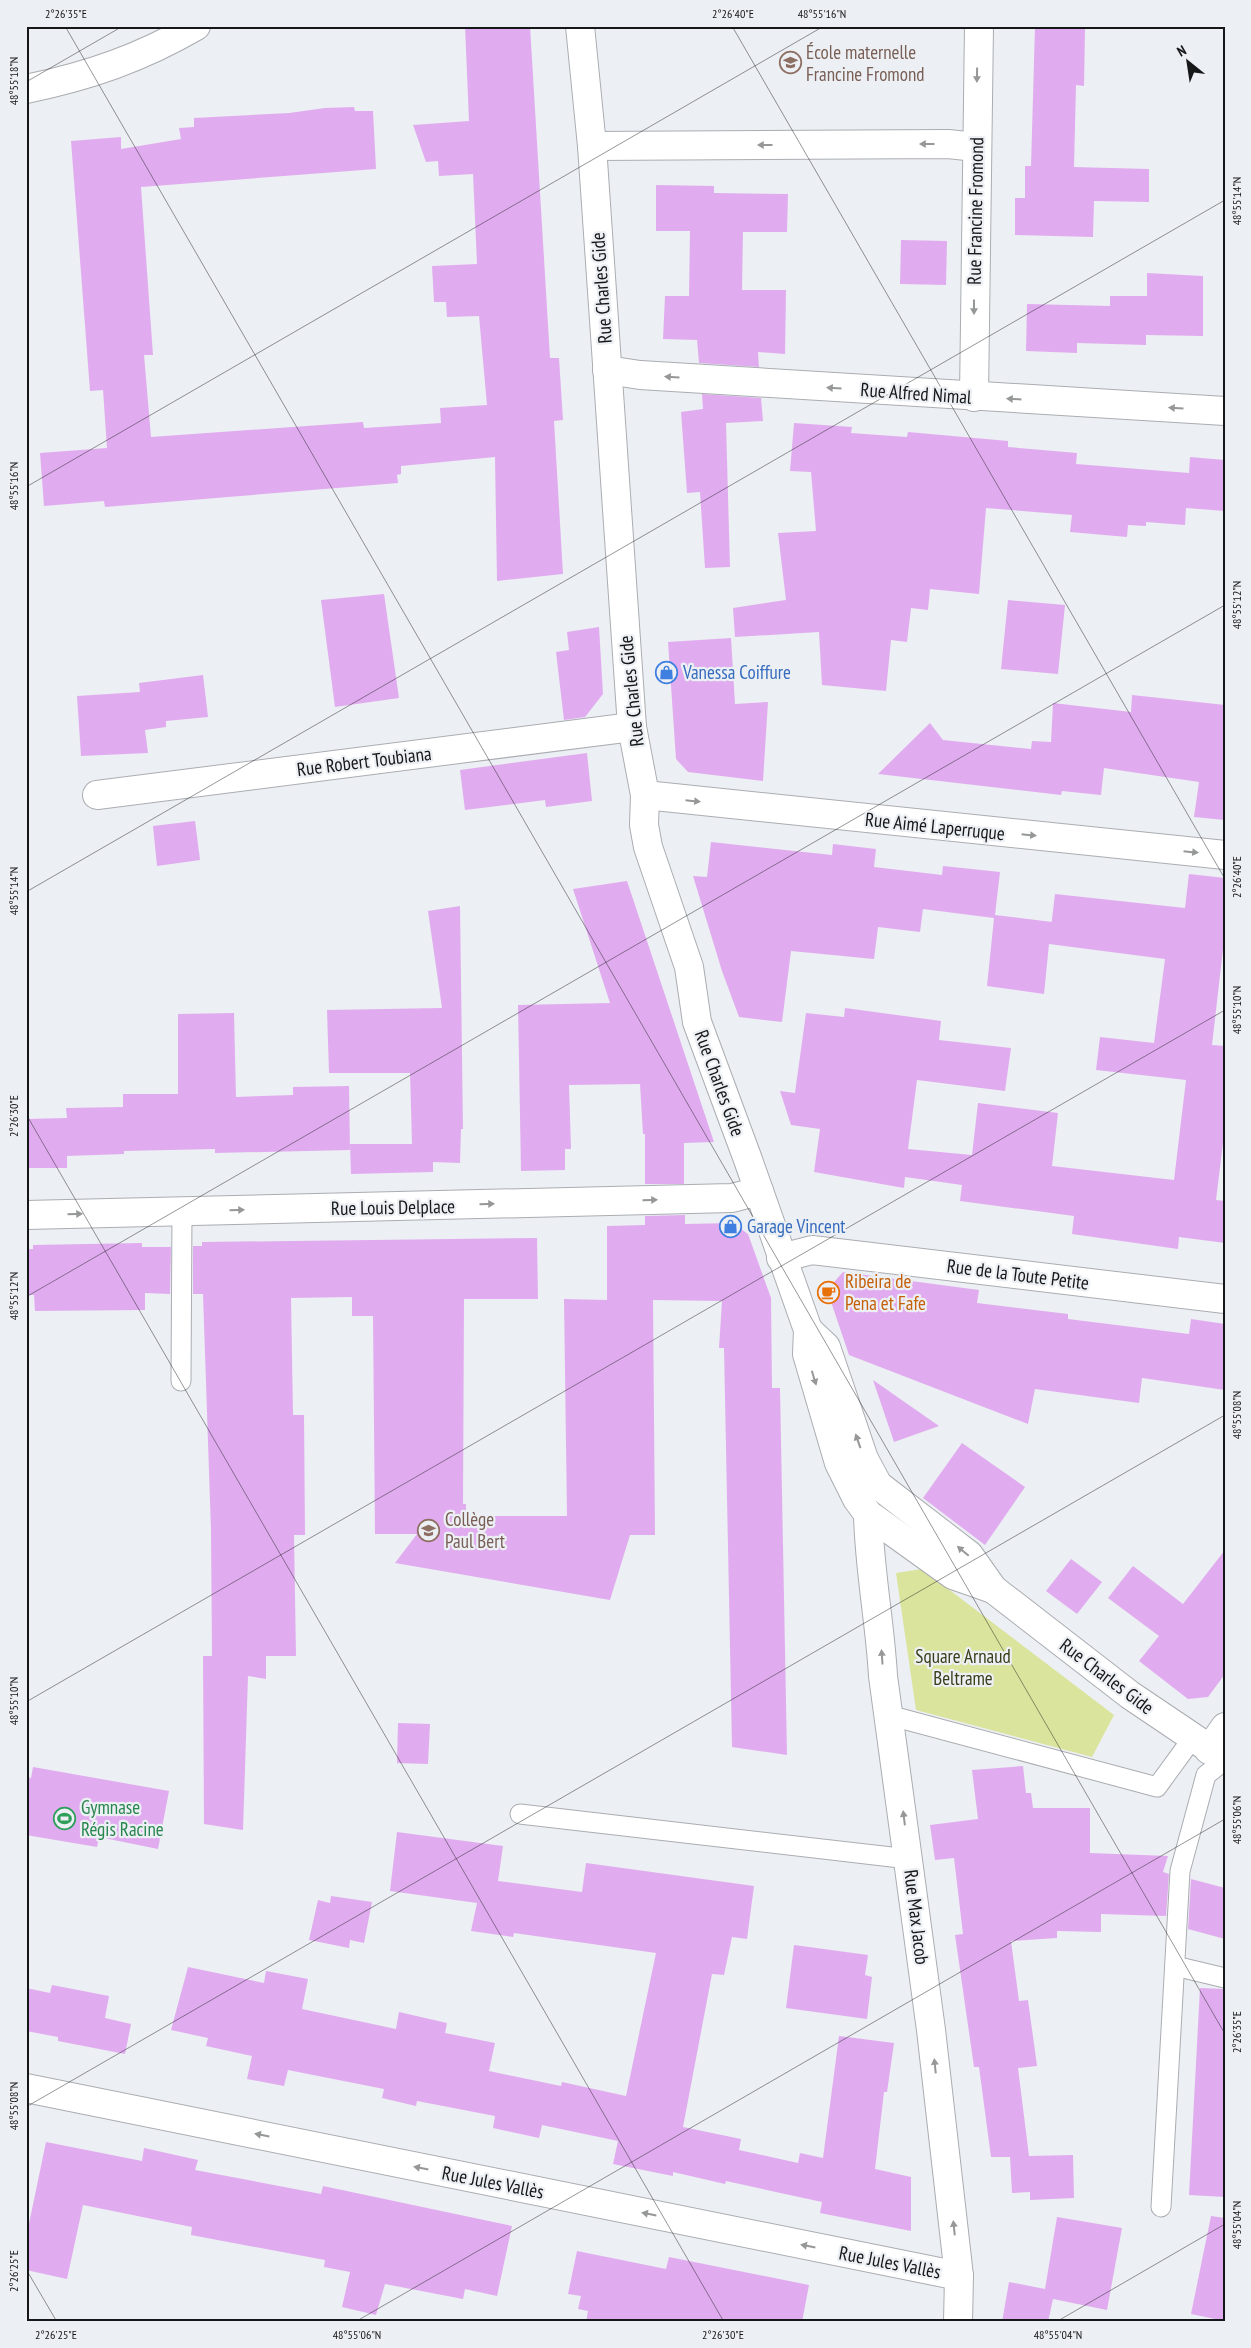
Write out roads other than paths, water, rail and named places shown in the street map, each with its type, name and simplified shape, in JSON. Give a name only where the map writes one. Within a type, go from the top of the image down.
[{"type":"street","points":[[26,89],[91,74],[166,43],[196,26]]},
{"type":"street","name":"Rue Charles Gide","points":[[580,26],[592,146],[632,727],[645,795],[644,825],[648,847],[690,967],[697,1022],[808,1330],[807,1354],[839,1463],[857,1500],[868,1514],[953,1575],[993,1589]]},
{"type":"street","name":"Rue Francine Fromond","points":[[974,397],[979,26]]},
{"type":"street","points":[[592,146],[948,144],[976,147]]},
{"type":"street","name":"Rue Alfred Nimal","points":[[607,370],[640,375],[1225,411]]},
{"type":"street","name":"Rue Robert Toubiana","points":[[97,795],[632,727]]},
{"type":"street","name":"Rue Aimé Laperruque","points":[[645,795],[1225,855]]},
{"type":"street","name":"Rue Louis Delplace","points":[[26,1215],[732,1198],[759,1191]]},
{"type":"street","name":"Rue de la Toute Petite","points":[[782,1258],[812,1250],[1225,1299]]},
{"type":"street","name":"Rue Charles Gide","points":[[808,1330],[826,1347],[864,1459],[878,1485],[969,1555],[993,1589],[1130,1695],[1212,1752]]},
{"type":"street","points":[[868,1514],[870,1497],[878,1485]]},
{"type":"street","name":"Rue Max Jacob","points":[[868,1514],[888,1715],[931,2030],[959,2276],[958,2322]]},
{"type":"street","points":[[1212,1752],[1225,1727]]},
{"type":"street","name":"Rue Jules Vallès","points":[[26,2088],[959,2276]]},
{"type":"lane","points":[[181,1381],[182,1212]]},
{"type":"lane","points":[[888,1715],[1157,1787],[1212,1752]]},
{"type":"lane","points":[[1161,2206],[1180,1871],[1212,1752]]},
{"type":"lane","points":[[520,1814],[909,1859]]},
{"type":"lane","points":[[1175,1966],[1225,1978]]},
{"type":"place","name":"École maternelle Francine Fromond","points":[[790,63]]},
{"type":"place","name":"Vanessa Coiffure","points":[[667,672]]},
{"type":"place","name":"Garage Vincent","points":[[731,1226]]},
{"type":"place","name":"Ribeira de Pena et Fafe","points":[[829,1292]]},
{"type":"place","name":"Collège Paul Bert","points":[[429,1530]]},
{"type":"place","name":"Gymnase Régis Racine","points":[[65,1818]]},
{"type":"park label","name":"Square Arnaud Beltrame","points":[[963,1667]]}]
